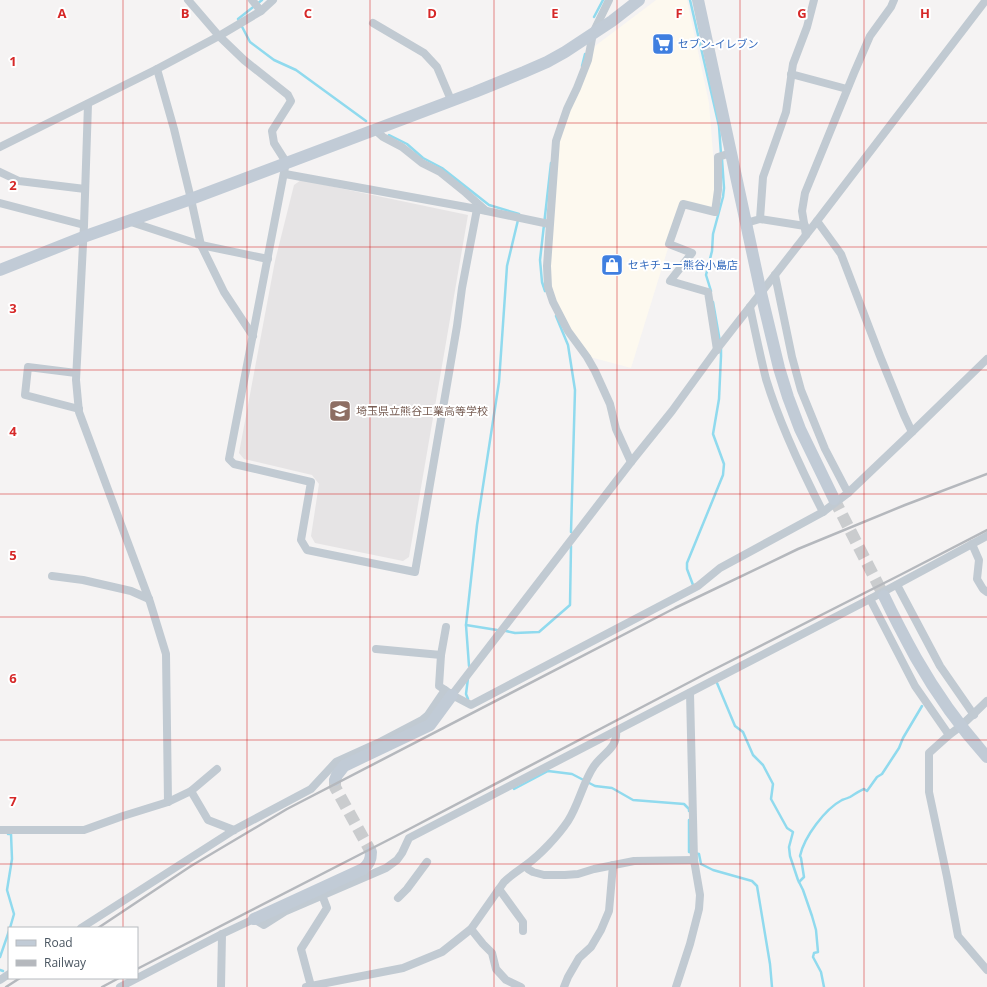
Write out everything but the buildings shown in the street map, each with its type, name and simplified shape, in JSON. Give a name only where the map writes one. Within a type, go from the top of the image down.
[{"type":"street","points":[[188,0],[219,36],[244,60],[288,95],[291,101],[272,131],[274,143],[286,168],[229,459],[234,464],[311,482],[301,540],[307,550],[415,572],[457,326],[462,288],[481,210]]},
{"type":"street","points":[[252,0],[260,10]]},
{"type":"street","points":[[0,147],[158,69],[219,36],[273,0]]},
{"type":"street","points":[[609,0],[593,33],[588,60],[567,109],[556,141],[547,266],[548,287],[551,297],[568,331],[587,357],[595,371],[610,404],[616,429],[631,462]]},
{"type":"street","points":[[0,270],[127,221],[286,168],[374,129],[475,92],[547,62],[612,22],[640,0]]},
{"type":"street","points":[[698,0],[729,154],[779,368],[800,429],[834,499]]},
{"type":"street","points":[[760,219],[763,177],[786,112],[793,64],[814,0]]},
{"type":"street","points":[[806,235],[802,210],[805,193],[870,36],[891,7],[894,0]]},
{"type":"street","points":[[83,927],[234,830],[311,789],[336,762],[378,743],[422,720],[428,715],[448,693],[672,410],[717,349],[986,0]]},
{"type":"street","points":[[373,23],[424,53],[437,67],[451,100]]},
{"type":"street","points":[[158,69],[191,199],[201,245],[224,292],[253,336]]},
{"type":"street","points":[[791,74],[847,89]]},
{"type":"street","points":[[88,104],[84,224],[76,373],[79,412],[149,599],[166,654],[168,802]]},
{"type":"street","points":[[374,129],[383,137],[402,147],[422,163],[440,172],[466,193],[481,210]]},
{"type":"street","points":[[717,349],[708,292],[670,281],[692,253],[670,244],[683,204],[715,212],[718,190],[718,157],[729,154]]},
{"type":"street","points":[[286,168],[549,224]]},
{"type":"street","points":[[0,172],[20,181],[85,190]]},
{"type":"street","points":[[0,202],[84,224]]},
{"type":"street","points":[[746,223],[760,219],[805,226]]},
{"type":"street","points":[[127,221],[201,245],[268,259]]},
{"type":"street","points":[[817,221],[841,254],[880,356],[912,432]]},
{"type":"street","points":[[775,275],[792,357],[801,390],[825,449],[848,492]]},
{"type":"street","points":[[750,307],[760,354],[775,404],[789,442],[823,512]]},
{"type":"street","points":[[446,627],[441,655],[439,686],[448,693],[471,705],[698,586],[720,568],[823,512],[848,492],[987,359]]},
{"type":"street","points":[[76,373],[28,367],[25,395],[79,409]]},
{"type":"street","points":[[254,919],[264,925],[286,911],[386,868],[397,860],[409,838],[897,585],[987,536]]},
{"type":"street","points":[[972,544],[980,560],[977,579],[983,589],[987,592]]},
{"type":"street","points":[[52,576],[83,580],[131,591],[149,599]]},
{"type":"street","points":[[897,585],[940,666],[974,715]]},
{"type":"street","points":[[884,596],[917,659],[946,705],[974,743],[987,757]]},
{"type":"street","points":[[870,599],[915,686],[949,735]]},
{"type":"street","points":[[376,649],[441,655]]},
{"type":"street","points":[[335,780],[344,766],[430,725],[448,693]]},
{"type":"street","points":[[676,987],[690,944],[699,909],[700,895],[694,857],[690,693]]},
{"type":"street","points":[[987,702],[929,753],[929,792],[948,877],[958,936],[987,970]]},
{"type":"street","points":[[322,895],[327,908],[301,949],[309,987],[403,968],[442,952],[471,929],[504,882],[542,851],[565,824],[572,815],[586,780],[594,766],[615,742],[617,737],[616,731]]},
{"type":"street","points":[[0,830],[84,830],[168,802],[191,791],[217,769]]},
{"type":"street","points":[[191,791],[208,820],[234,830]]},
{"type":"street","points":[[138,978],[222,934],[363,869],[369,864],[371,852]]},
{"type":"street","points":[[525,866],[533,872],[544,875],[565,875],[578,874],[594,869],[634,861],[694,857]]},
{"type":"street","points":[[398,898],[407,889],[427,862]]},
{"type":"street","points":[[564,987],[568,977],[580,958],[591,947],[601,930],[609,911],[613,865]]},
{"type":"street","points":[[499,889],[522,922],[523,931]]},
{"type":"street","points":[[471,929],[492,953],[496,969],[508,984],[520,987]]},
{"type":"street","points":[[221,987],[222,934]]},
{"type":"street","points":[[120,987],[135,979]]},
{"type":"shaded area","points":[[656,0],[687,0],[709,103],[716,191],[711,209],[682,203],[631,368],[590,357],[572,334],[549,287],[558,143],[595,46]]},
{"type":"shaded area","name":"埼玉県立熊谷工業高等学校","points":[[301,180],[468,215],[409,557],[403,561],[315,543],[311,536],[319,484],[312,475],[244,459],[239,453],[275,261],[294,185]]},
{"type":"waterway","points":[[262,0],[238,19],[250,42],[274,60],[296,70],[366,121]]},
{"type":"waterway","points":[[594,17],[603,0]]},
{"type":"waterway","points":[[690,0],[719,126],[721,154]]},
{"type":"waterway","points":[[582,66],[585,54]]},
{"type":"waterway","points":[[389,135],[407,144],[423,158],[442,168],[489,205],[519,214]]},
{"type":"waterway","points":[[711,291],[706,275],[712,251],[713,234],[723,197],[724,188],[722,159]]},
{"type":"waterway","points":[[545,291],[542,282],[540,260],[551,163]]},
{"type":"waterway","points":[[469,666],[466,625],[477,525],[499,382],[507,266],[518,220]]},
{"type":"waterway","points":[[713,302],[720,342]]},
{"type":"waterway","points":[[556,316],[568,345],[575,390],[571,532]]},
{"type":"waterway","points":[[693,585],[687,569],[687,563],[723,475],[724,464],[713,434],[719,399],[721,349]]},
{"type":"waterway","points":[[506,631],[515,633],[539,632],[570,605],[571,546]]},
{"type":"waterway","points":[[466,625],[497,630]]},
{"type":"waterway","points":[[468,678],[466,694],[468,699]]},
{"type":"waterway","points":[[717,683],[735,726],[743,732],[753,755],[763,765],[773,784],[771,799],[787,828],[793,832],[789,847],[790,856],[816,930],[818,952],[814,953],[813,957],[821,972],[824,987]]},
{"type":"waterway","points":[[799,882],[804,877],[800,856],[802,849],[816,824],[835,804],[864,789],[867,791],[877,777],[882,774],[899,748],[903,738],[922,706]]},
{"type":"waterway","points":[[513,787],[514,789],[548,771],[572,774],[595,786],[612,788],[633,800],[684,804],[689,811]]},
{"type":"waterway","points":[[689,820],[689,852],[699,854],[701,864],[713,870],[752,881],[757,886],[770,964],[772,987]]},
{"type":"waterway","points":[[8,834],[11,834],[12,859],[7,890],[14,914],[10,927]]},
{"type":"waterway","points":[[0,957],[8,934]]},
{"type":"tunnel","points":[[834,499],[884,596]]},
{"type":"tunnel","points":[[335,780],[335,787],[371,852]]},
{"type":"railway","points":[[100,927],[191,866],[287,809],[675,608],[798,549],[905,505],[987,474]]},
{"type":"railway","points":[[138,968],[394,837],[707,673],[987,530]]},
{"type":"railway","points":[[6,987],[18,979]]},
{"type":"railway","points":[[102,987],[117,979]]},
{"type":"place","name":"セブン-イレブン","points":[[663,44]]},
{"type":"place","name":"セキチュー熊谷小島店","points":[[612,265]]},
{"type":"place","name":"埼玉県立熊谷工業高等学校","points":[[340,411]]}]
